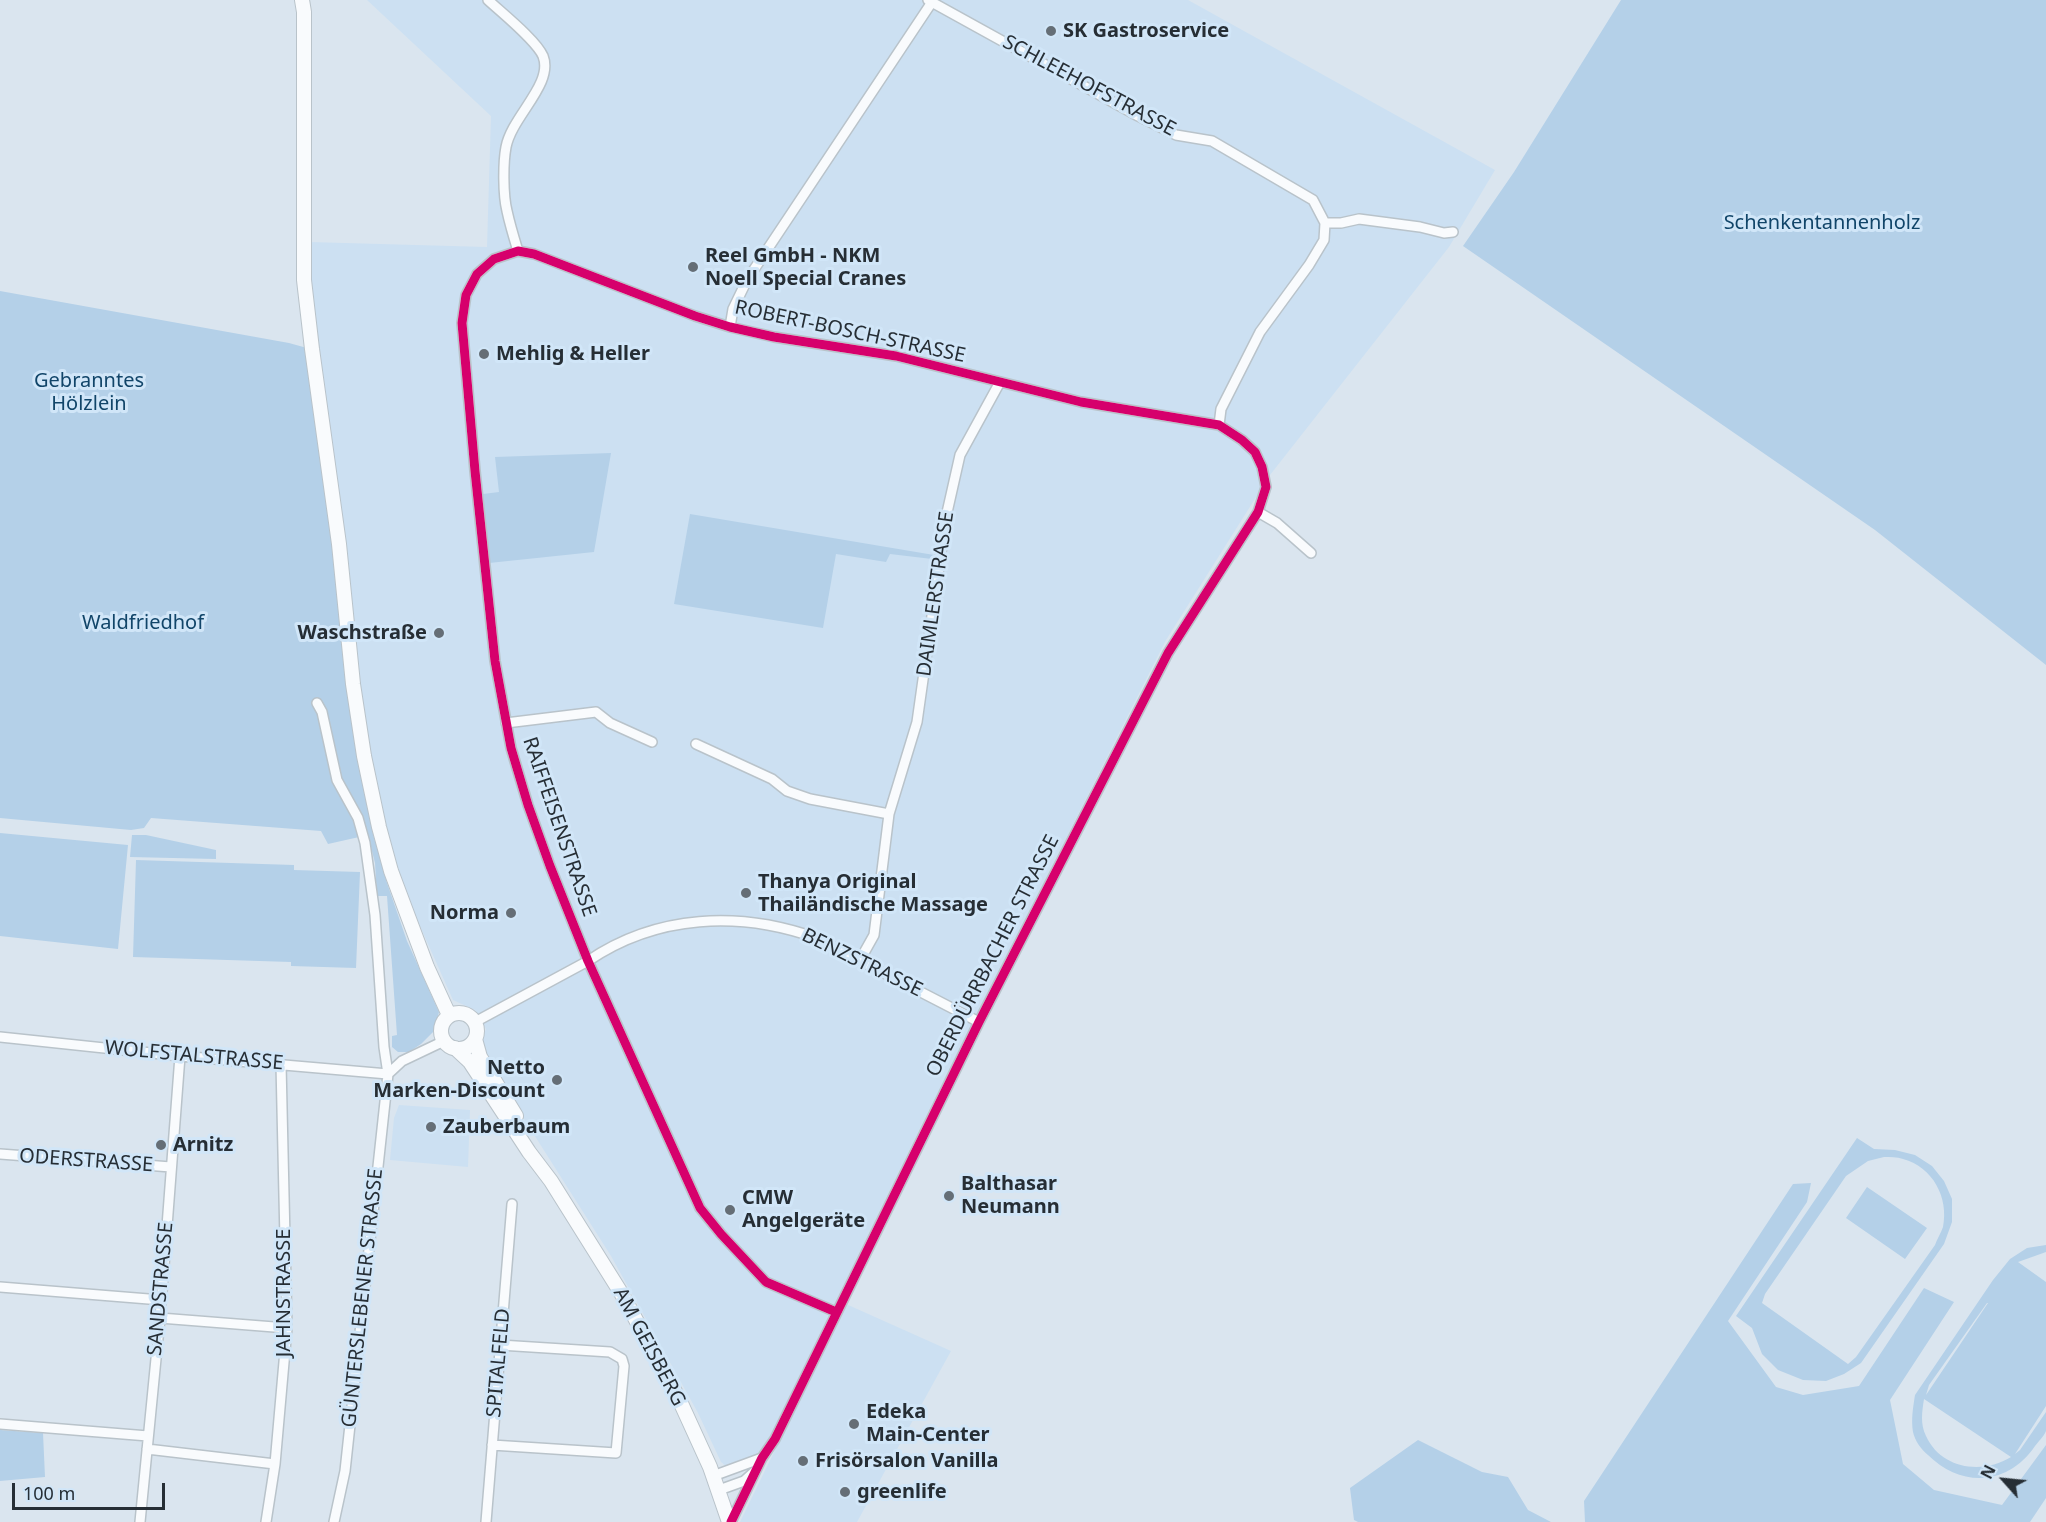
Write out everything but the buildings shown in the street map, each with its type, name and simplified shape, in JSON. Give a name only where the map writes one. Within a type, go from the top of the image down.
[{"type":"street","points":[[302,0],[304,12],[304,280],[339,544],[353,684],[364,756],[391,871],[407,917],[449,1015]]},
{"type":"street","points":[[488,0],[537,46],[543,56],[545,68],[542,83],[512,127],[506,147],[506,209],[518,251]]},
{"type":"street","points":[[730,327],[733,309],[747,280],[930,1]]},
{"type":"street","name":"SCHLEEHOFSTRASSE","points":[[930,1],[1176,135],[1212,141],[1313,200],[1325,224]]},
{"type":"street","points":[[1219,425],[1221,409],[1260,332],[1309,265],[1323,240],[1325,224],[1359,219],[1420,227],[1444,233],[1453,232]]},
{"type":"street","name":"ROBERT-BOSCH-STRASSE","points":[[518,251],[534,254],[686,313],[730,327],[774,337],[896,356],[1081,402],[1219,425]]},
{"type":"street","name":"RAIFFEISENSTRASSE","points":[[518,251],[494,259],[477,274],[466,295],[462,323],[495,661],[506,723],[528,805],[549,866],[588,961],[700,1208],[720,1234],[766,1282],[836,1312]]},
{"type":"street","name":"DAIMLERSTRASSE","points":[[860,960],[874,935],[889,814],[917,722],[946,517],[960,455],[1000,382]]},
{"type":"street","name":"OBERDÜRRBACHER STRASSE","points":[[730,1522],[762,1458],[775,1438],[979,1022],[1168,653],[1257,512],[1266,487],[1262,467],[1255,452],[1242,440],[1219,425]]},
{"type":"street","points":[[1257,512],[1277,523],[1311,553]]},
{"type":"street","name":"GÜNTERSLEBENER STRASSE","points":[[316,703],[322,712],[337,780],[358,818],[365,843],[375,915],[388,1074],[345,1472],[334,1522]]},
{"type":"street","points":[[506,723],[596,712],[610,723],[652,742]]},
{"type":"street","points":[[696,744],[772,779],[787,791],[810,799],[889,814]]},
{"type":"street","name":"BENZSTRASSE","points":[[475,1022],[603,951],[643,934],[674,925],[734,920],[796,931],[816,938],[979,1022]]},
{"type":"street","points":[[388,1074],[402,1061],[450,1045],[468,1046],[475,1039],[477,1028],[469,1016],[462,1013],[449,1015],[441,1028],[450,1045]]},
{"type":"street","name":"WOLFSTALSTRASSE","points":[[0,1037],[180,1056],[388,1074]]},
{"type":"street","name":"AM GEISBERG","points":[[475,1039],[480,1056],[535,1149],[551,1181]]},
{"type":"street","name":"AM GEISBERG","points":[[450,1045],[470,1062],[529,1152],[551,1181],[623,1296],[679,1399],[719,1490],[730,1522]]},
{"type":"street","name":"SANDSTRASSE","points":[[140,1522],[160,1318],[180,1056]]},
{"type":"street","name":"JAHNSTRASSE","points":[[266,1522],[275,1464],[287,1328],[281,1064]]},
{"type":"street","name":"ODERSTRASSE","points":[[0,1155],[171,1167]]},
{"type":"street","name":"SPITALFELD","points":[[486,1522],[512,1204]]},
{"type":"street","points":[[0,1287],[161,1300]]},
{"type":"street","points":[[160,1318],[287,1328]]},
{"type":"street","points":[[492,1445],[616,1452],[624,1366],[622,1359],[610,1352],[500,1345]]},
{"type":"street","points":[[0,1424],[148,1436]]},
{"type":"street","points":[[147,1449],[275,1464]]},
{"type":"street","points":[[713,1476],[762,1458]]},
{"type":"street","points":[[719,1490],[744,1481],[756,1471]]},
{"type":"shaded area","points":[[367,0],[1188,0],[1495,170],[1449,247],[1270,475],[1166,640],[929,1110],[762,1452],[749,1463],[727,1467],[721,1462],[698,1413],[611,1256],[479,1048],[486,1029],[475,1010],[453,1000],[407,897],[385,830],[369,752],[359,679],[345,533],[317,349],[310,286],[309,242],[487,247],[491,116]]},
{"type":"shaded area","name":"Zauberbaum","points":[[399,1105],[470,1110],[468,1167],[390,1160],[394,1118]]},
{"type":"shaded area","points":[[846,1304],[951,1351],[857,1522],[740,1522]]},
{"type":"green space","name":"Schenkentannenholz","points":[[1621,0],[2046,0],[2046,665],[1875,530],[1463,246],[1514,172]]},
{"type":"green space","points":[[0,291],[307,348],[357,755],[373,834],[387,883],[407,941],[439,1012],[434,1031],[409,1052],[398,1052],[392,1047],[392,1036],[397,1035],[387,896],[377,896],[375,863],[368,835],[328,844],[321,831],[151,818],[144,828],[131,830],[0,818]]},
{"type":"green space","points":[[611,453],[594,552],[489,563],[483,494],[499,492],[495,457]]},
{"type":"green space","points":[[690,514],[934,555],[932,559],[890,554],[886,562],[836,554],[823,628],[674,604]]},
{"type":"green space","points":[[0,833],[128,845],[118,949],[0,936]]},
{"type":"green space","points":[[132,835],[146,835],[216,850],[216,859],[130,857]]},
{"type":"green space","points":[[136,860],[294,865],[294,870],[360,872],[356,968],[291,966],[291,962],[133,957]]},
{"type":"green space","points":[[1857,1138],[1874,1149],[1895,1150],[1915,1155],[1932,1166],[1944,1181],[1952,1199],[1952,1222],[1944,1244],[1861,1363],[1844,1374],[1826,1381],[1803,1380],[1778,1370],[1762,1354],[1752,1328],[1736,1316]],"holes":[[[1884,1157],[1901,1158],[1914,1163],[1930,1176],[1941,1195],[1943,1227],[1935,1245],[1856,1357],[1848,1364],[1762,1303],[1765,1294],[1846,1176],[1868,1161]]]},
{"type":"green space","points":[[1811,1183],[1807,1202],[1728,1321],[1776,1387],[1803,1395],[1859,1386],[1924,1288],[1954,1302],[1890,1400],[1903,1464],[1934,1490],[2002,1505],[2046,1445],[2046,1498],[2030,1522],[1585,1522],[1584,1501],[1793,1184]]},
{"type":"green space","points":[[1867,1187],[1927,1228],[1905,1259],[1846,1218]]},
{"type":"green space","points":[[2046,1245],[2046,1252],[2018,1262],[2046,1282],[2046,1406],[2015,1454],[2046,1412],[2046,1431],[2024,1459],[2012,1469],[1984,1478],[1955,1473],[1941,1466],[1925,1453],[1917,1442],[1912,1423],[1915,1395],[1993,1280],[2010,1259],[2027,1248]],"holes":[[[1988,1303],[1926,1395],[1929,1385]],[[1924,1399],[2011,1457],[2000,1463],[1975,1467],[1963,1466],[1942,1456],[1933,1447],[1924,1431],[1922,1418]]]},
{"type":"green space","points":[[0,1430],[43,1433],[45,1477],[0,1481]]},
{"type":"green space","points":[[1418,1440],[1482,1472],[1508,1477],[1528,1510],[1551,1522],[1358,1522],[1354,1520],[1350,1488]]},
{"type":"cycle path","points":[[731,1522],[762,1458],[775,1439],[979,1022],[1168,653],[1258,512],[1266,487],[1262,467],[1255,452],[1242,440],[1219,425],[1081,402],[896,356],[774,337],[730,327],[695,316],[534,254],[518,251],[494,259],[477,274],[466,295],[462,323],[495,661],[511,748],[528,805],[588,961],[700,1208],[766,1282],[836,1312]]},
{"type":"place","name":"SK Gastroservice","points":[[1051,31]]},
{"type":"place","name":"Reel GmbH - NKM Noell Special Cranes","points":[[693,267]]},
{"type":"place","name":"Mehlig & Heller","points":[[484,354]]},
{"type":"place","name":"Waschstraße","points":[[439,633]]},
{"type":"place","name":"Thanya Original Thailändische Massage","points":[[746,893]]},
{"type":"place","name":"Norma","points":[[511,913]]},
{"type":"place","name":"Netto Marken-Discount","points":[[557,1080]]},
{"type":"place","name":"Zauberbaum","points":[[431,1127]]},
{"type":"place","name":"Arnitz","points":[[161,1145]]},
{"type":"place","name":"Balthasar Neumann","points":[[949,1196]]},
{"type":"place","name":"CMW Angelgeräte","points":[[730,1210]]},
{"type":"place","name":"Edeka Main-Center","points":[[854,1424]]},
{"type":"place","name":"Frisörsalon Vanilla","points":[[803,1461]]},
{"type":"place","name":"greenlife","points":[[845,1492]]},
{"type":"park label","name":"Gebranntes Hölzlein","points":[[89,392]]},
{"type":"park label","name":"Waldfriedhof","points":[[143,623]]}]
